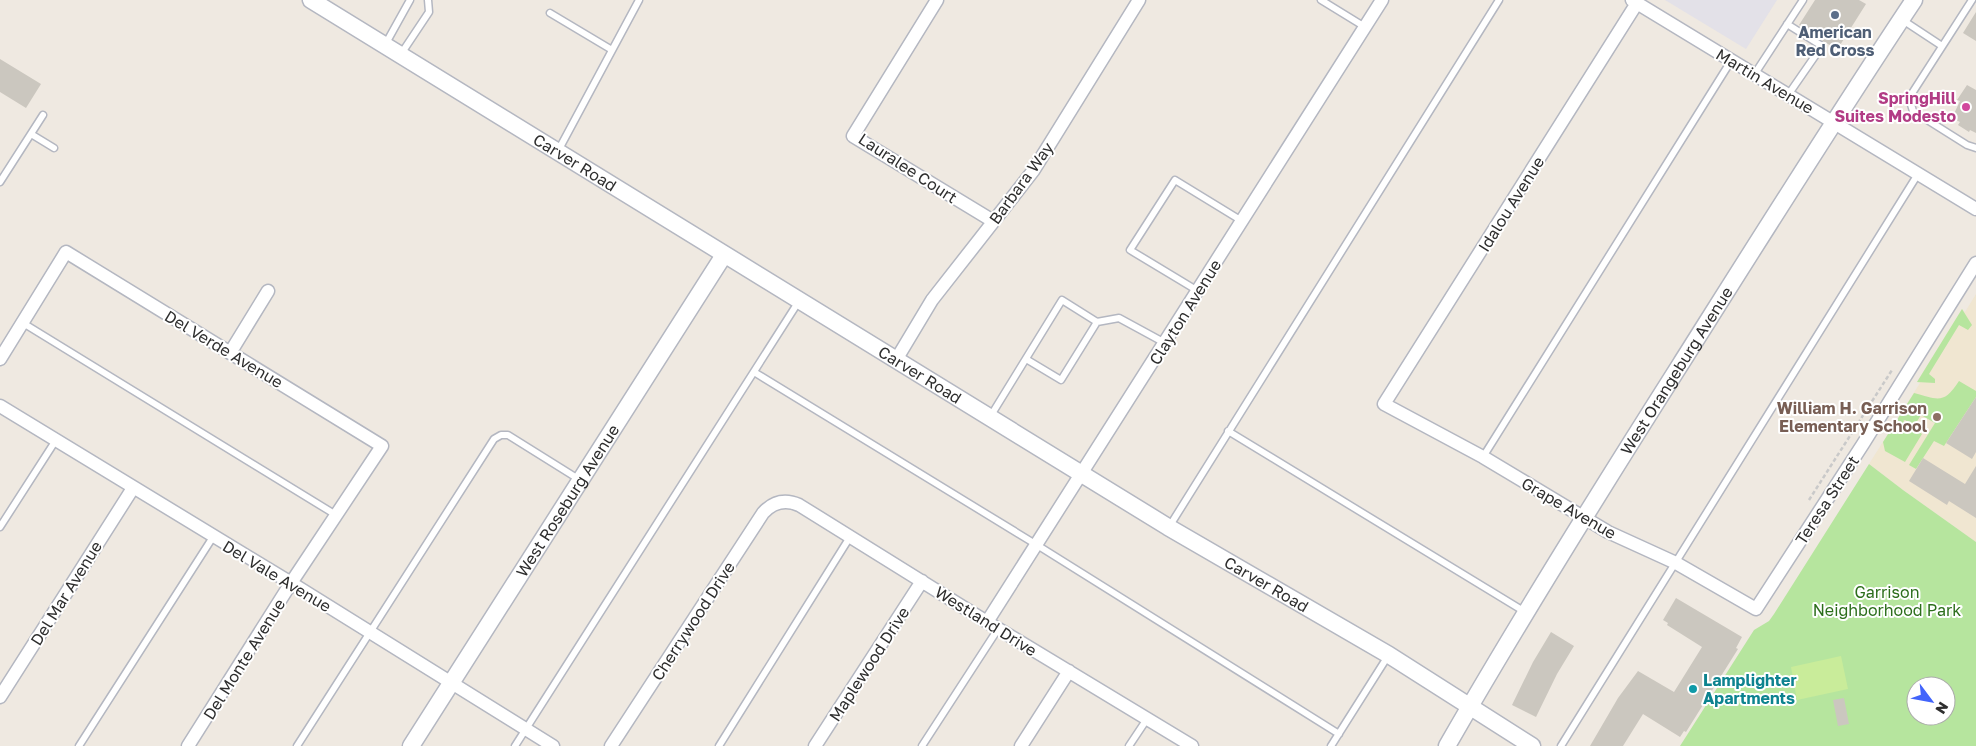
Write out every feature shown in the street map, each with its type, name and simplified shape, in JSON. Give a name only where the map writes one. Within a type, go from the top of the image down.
[{"type":"street","name":"Carver Road","points":[[311,0],[1082,475],[1389,655],[1532,746]]},
{"type":"street","name":"Lauralee Court","points":[[937,0],[853,136],[993,221]]},
{"type":"street","name":"Barbara Way","points":[[896,360],[932,300],[1032,171],[1139,0]]},
{"type":"street","name":"Clayton Avenue","points":[[992,626],[1037,545],[1382,0]]},
{"type":"street","name":"West Orangeburg Avenue","points":[[1447,746],[1525,612],[1833,122],[1914,0]]},
{"type":"street","name":"Martin Avenue","points":[[1634,2],[1976,209]]},
{"type":"street","name":"Idalou Avenue","points":[[1384,404],[1634,2]]},
{"type":"street","name":"Del Verde Avenue","points":[[23,322],[66,252],[382,446]]},
{"type":"street","name":"West Roseburg Avenue","points":[[411,746],[724,255]]},
{"type":"street","name":"Teresa Street","points":[[1756,608],[1863,444],[1976,263]]},
{"type":"street","points":[[230,353],[268,291]]},
{"type":"street","points":[[0,359],[23,322]]},
{"type":"street","name":"Grape Avenue","points":[[1384,404],[1483,457],[1611,533],[1676,563],[1756,608]]},
{"type":"street","name":"Del Vale Avenue","points":[[0,406],[291,583],[553,746]]},
{"type":"street","name":"Del Monte Avenue","points":[[188,746],[291,583],[382,446]]},
{"type":"street","name":"Del Mar Avenue","points":[[0,697],[133,488]]},
{"type":"street","name":"Westland Drive","points":[[780,503],[792,502],[799,506],[992,626],[1192,746]]},
{"type":"street","name":"Cherrywood Drive","points":[[611,746],[763,513],[774,504],[780,503]]},
{"type":"street","name":"Maplewood Drive","points":[[815,746],[922,581]]},
{"type":"street","points":[[1021,746],[1069,671]]},
{"type":"lane","points":[[385,46],[410,0]]},
{"type":"lane","points":[[401,55],[429,12],[428,0]]},
{"type":"lane","points":[[557,152],[639,0]]},
{"type":"lane","points":[[1321,0],[1364,27]]},
{"type":"lane","points":[[1168,527],[1498,0]]},
{"type":"lane","points":[[1754,75],[1803,0]]},
{"type":"lane","points":[[1972,0],[1909,98],[1913,110],[1966,145],[1976,148]]},
{"type":"lane","points":[[550,13],[612,50]]},
{"type":"lane","points":[[1901,19],[1942,46]]},
{"type":"lane","points":[[1787,24],[1822,46],[1788,96]]},
{"type":"lane","points":[[1483,457],[1731,61]]},
{"type":"lane","points":[[0,182],[43,115]]},
{"type":"lane","points":[[31,134],[54,148]]},
{"type":"lane","points":[[1561,746],[1918,174]]},
{"type":"lane","points":[[1198,291],[1130,250],[1175,180],[1242,221]]},
{"type":"lane","points":[[990,418],[1062,300],[1097,322],[1120,318],[1165,343]]},
{"type":"lane","points":[[515,746],[799,301]]},
{"type":"lane","points":[[23,322],[336,515]]},
{"type":"lane","points":[[1026,359],[1061,380],[1097,322]]},
{"type":"lane","points":[[754,372],[1037,545],[1339,734]]},
{"type":"lane","points":[[1228,431],[1525,612]]},
{"type":"lane","points":[[298,746],[494,439],[501,435],[508,435],[581,481]]},
{"type":"lane","points":[[0,526],[56,440]]},
{"type":"lane","points":[[79,746],[213,537]]},
{"type":"lane","points":[[719,746],[850,537]]},
{"type":"lane","points":[[922,746],[992,626]]},
{"type":"lane","points":[[1331,746],[1389,655]]},
{"type":"lane","points":[[1129,746],[1147,719]]},
{"type":"path","points":[[1806,505],[1895,365]]},
{"type":"shaded area","points":[[1665,0],[1777,0],[1746,49]]},
{"type":"shaded area","name":"William H. Garrison Elementary School","points":[[1976,294],[1976,542],[1869,464],[1920,383],[1917,382],[1962,309],[1965,312]]},
{"type":"green space","points":[[1962,309],[1972,325],[1968,330],[1959,325],[1929,374],[1935,379],[1935,383],[1917,382]]},
{"type":"green space","points":[[1959,381],[1976,391],[1976,397],[1944,446],[1934,441],[1916,469],[1909,465],[1935,423],[1921,415],[1914,426],[1905,420],[1903,421],[1922,434],[1905,462],[1885,451],[1883,442],[1914,393],[1935,398],[1945,397]]},
{"type":"green space","name":"Garrison Neighborhood Park","points":[[1869,464],[1976,542],[1976,746],[1680,746],[1754,630],[1769,621]]},
{"type":"green space","points":[[1841,656],[1848,689],[1797,700],[1791,667]]},
{"type":"building","points":[[1815,0],[1859,0],[1866,4],[1837,50],[1799,25]]},
{"type":"building","points":[[1976,12],[1976,41],[1963,33]]},
{"type":"building","points":[[0,59],[41,84],[26,108],[0,92]]},
{"type":"building","name":"SpringHill Suites Modesto","points":[[1967,85],[1976,90],[1976,133],[1970,130],[1969,132],[1958,125],[1960,122],[1952,118],[1960,101],[1957,100]]},
{"type":"building","name":"William H. Garrison Elementary School","points":[[1976,397],[1976,452],[1972,459],[1946,443]]},
{"type":"building","points":[[1923,458],[1965,484],[1976,466],[1976,518],[1949,501],[1947,505],[1909,481]]},
{"type":"building","points":[[1676,598],[1742,637],[1736,648],[1738,649],[1686,732],[1684,731],[1680,737],[1643,714],[1623,746],[1590,746],[1618,698],[1638,671],[1674,692],[1702,647],[1667,625],[1668,623],[1663,620]]},
{"type":"building","points":[[1551,632],[1574,646],[1557,674],[1536,717],[1512,705],[1533,662]]},
{"type":"building","points":[[1844,698],[1849,724],[1838,726],[1833,700]]},
{"type":"place","name":"American Red Cross","points":[[1835,15]]},
{"type":"place","name":"SpringHill Suites Modesto","points":[[1966,107]]},
{"type":"place","name":"William H. Garrison Elementary School","points":[[1937,417]]},
{"type":"place","name":"Lamplighter Apartments","points":[[1693,689]]}]
